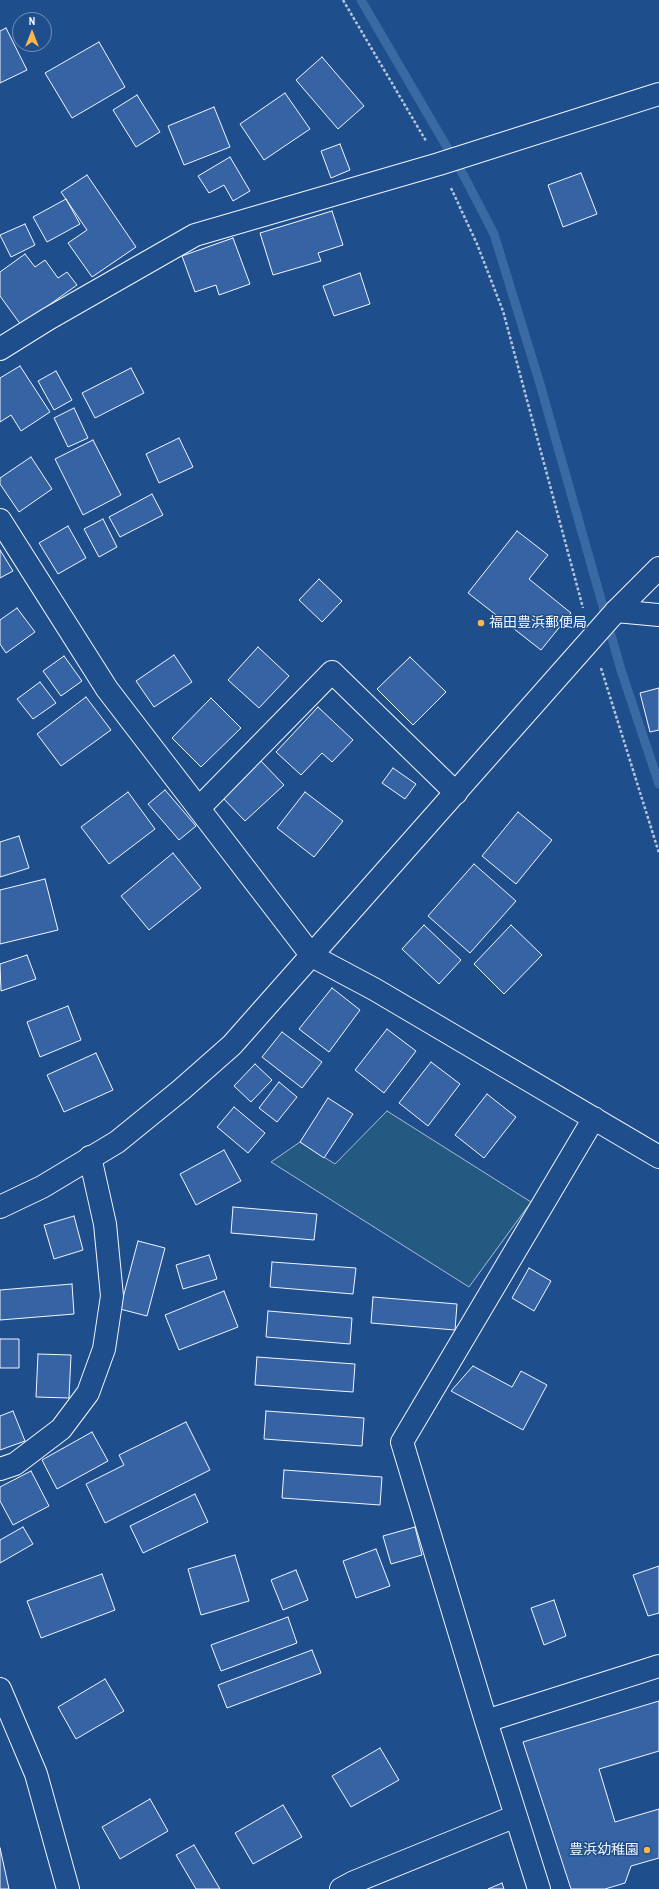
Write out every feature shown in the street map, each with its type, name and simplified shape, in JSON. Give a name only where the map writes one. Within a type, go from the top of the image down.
[{"type":"street","points":[[0,349],[48,319],[195,235],[439,164],[659,94]]},
{"type":"street","points":[[0,520],[107,689],[312,956],[374,989],[594,1118],[653,1148]]},
{"type":"street","points":[[0,1207],[42,1187],[117,1142],[181,1090],[232,1044],[312,956],[616,611],[659,568]]},
{"type":"street","points":[[616,611],[659,615]]},
{"type":"street","points":[[199,808],[332,672],[456,793]]},
{"type":"street","points":[[539,1889],[486,1721],[402,1442],[594,1118]]},
{"type":"street","points":[[0,1469],[15,1464],[61,1429],[88,1393],[104,1349],[112,1296],[106,1224],[90,1157]]},
{"type":"street","points":[[486,1721],[659,1666]]},
{"type":"street","points":[[0,1689],[36,1774],[68,1889]]},
{"type":"street","points":[[341,1889],[354,1882],[516,1816]]},
{"type":"path","points":[[343,0],[439,164],[478,244],[503,311],[592,639],[659,853]]},
{"type":"shaded area","points":[[387,1111],[531,1202],[469,1287],[271,1162],[300,1142],[335,1164]]},
{"type":"building","points":[[6,28],[12,40],[12,52],[18,52],[27,70],[0,83],[0,31]]},
{"type":"building","points":[[99,42],[125,87],[72,118],[45,73]]},
{"type":"building","points":[[322,57],[364,106],[338,129],[296,80]]},
{"type":"building","points":[[285,93],[310,129],[264,160],[240,124]]},
{"type":"building","points":[[137,95],[160,132],[136,147],[113,110]]},
{"type":"building","points":[[214,107],[230,147],[184,165],[168,126]]},
{"type":"building","points":[[340,144],[350,170],[331,178],[321,151]]},
{"type":"building","points":[[230,157],[250,191],[233,201],[224,185],[209,193],[198,176]]},
{"type":"building","points":[[581,173],[597,214],[563,227],[548,185]]},
{"type":"building","points":[[87,175],[136,247],[92,277],[68,243],[87,230],[61,192]]},
{"type":"building","points":[[66,199],[80,224],[47,242],[33,217]]},
{"type":"building","points":[[332,211],[343,245],[318,253],[321,261],[273,275],[260,233]]},
{"type":"building","points":[[25,224],[35,245],[11,257],[0,235]]},
{"type":"building","points":[[233,238],[250,284],[219,295],[216,285],[195,292],[182,256]]},
{"type":"building","points":[[25,254],[35,267],[45,260],[58,278],[67,272],[77,285],[21,325],[0,296],[0,272]]},
{"type":"building","points":[[360,273],[370,304],[334,316],[323,286]]},
{"type":"building","points":[[20,366],[50,412],[21,431],[11,415],[0,422],[0,378]]},
{"type":"building","points":[[131,368],[144,393],[95,418],[82,393]]},
{"type":"building","points":[[56,371],[72,400],[54,410],[38,381]]},
{"type":"building","points":[[74,408],[88,438],[68,447],[54,418]]},
{"type":"building","points":[[179,438],[193,467],[159,483],[146,454]]},
{"type":"building","points":[[93,440],[121,495],[83,515],[55,459]]},
{"type":"building","points":[[31,457],[52,489],[19,512],[0,484],[0,478]]},
{"type":"building","points":[[152,494],[163,515],[120,537],[109,517]]},
{"type":"building","points":[[103,519],[117,547],[99,557],[84,529]]},
{"type":"building","points":[[68,526],[86,558],[58,574],[39,543]]},
{"type":"building","points":[[517,531],[548,555],[529,579],[571,613],[541,650],[468,593]]},
{"type":"building","points":[[0,550],[13,571],[0,578]]},
{"type":"building","points":[[319,579],[342,601],[322,622],[299,600]]},
{"type":"building","points":[[17,608],[35,632],[6,653],[0,644],[0,620]]},
{"type":"building","points":[[258,647],[289,676],[259,708],[228,680]]},
{"type":"building","points":[[174,655],[192,682],[154,707],[136,681]]},
{"type":"building","points":[[64,656],[82,681],[61,696],[43,671]]},
{"type":"building","points":[[410,657],[446,692],[413,725],[377,689]]},
{"type":"building","points":[[40,682],[56,703],[33,719],[17,699]]},
{"type":"building","points":[[659,688],[659,730],[650,732],[640,693]]},
{"type":"building","points":[[86,697],[111,730],[61,766],[37,734]]},
{"type":"building","points":[[211,698],[241,728],[201,767],[172,738]]},
{"type":"building","points":[[318,707],[353,740],[332,762],[322,753],[301,775],[276,752]]},
{"type":"building","points":[[261,761],[284,785],[245,821],[222,797]]},
{"type":"building","points":[[393,768],[416,784],[405,799],[382,783]]},
{"type":"building","points":[[165,790],[196,826],[179,840],[148,804]]},
{"type":"building","points":[[128,792],[155,829],[109,864],[81,827]]},
{"type":"building","points":[[305,792],[343,821],[314,857],[277,828]]},
{"type":"building","points":[[518,812],[552,840],[516,884],[482,856]]},
{"type":"building","points":[[19,836],[29,868],[0,877],[0,842]]},
{"type":"building","points":[[173,853],[201,888],[149,930],[121,896]]},
{"type":"building","points":[[474,864],[516,901],[470,953],[428,916]]},
{"type":"building","points":[[45,879],[58,930],[0,944],[0,890]]},
{"type":"building","points":[[424,925],[461,960],[439,984],[402,949]]},
{"type":"building","points":[[511,925],[542,955],[504,994],[474,964]]},
{"type":"building","points":[[27,955],[36,979],[1,991],[0,964]]},
{"type":"building","points":[[332,988],[360,1010],[329,1052],[299,1029]]},
{"type":"building","points":[[68,1006],[81,1040],[40,1057],[27,1022]]},
{"type":"building","points":[[387,1029],[416,1051],[384,1093],[355,1070]]},
{"type":"building","points":[[282,1032],[322,1062],[302,1088],[262,1057]]},
{"type":"building","points":[[96,1053],[113,1090],[64,1112],[47,1075]]},
{"type":"building","points":[[431,1062],[460,1084],[428,1126],[399,1103]]},
{"type":"building","points":[[255,1064],[272,1080],[251,1102],[234,1086]]},
{"type":"building","points":[[279,1082],[297,1097],[277,1122],[259,1108]]},
{"type":"building","points":[[487,1094],[516,1117],[484,1158],[455,1135]]},
{"type":"building","points":[[328,1098],[353,1114],[324,1158],[300,1142]]},
{"type":"building","points":[[234,1107],[265,1133],[248,1153],[217,1127]]},
{"type":"building","points":[[224,1150],[241,1181],[196,1205],[180,1174]]},
{"type":"building","points":[[233,1207],[317,1214],[314,1240],[231,1233]]},
{"type":"building","points":[[74,1216],[83,1250],[54,1259],[44,1225]]},
{"type":"building","points":[[138,1241],[165,1248],[147,1316],[120,1309]]},
{"type":"building","points":[[209,1255],[217,1279],[183,1289],[176,1265]]},
{"type":"building","points":[[272,1262],[356,1268],[353,1294],[270,1287]]},
{"type":"building","points":[[529,1268],[551,1281],[534,1311],[512,1298]]},
{"type":"building","points":[[72,1284],[74,1314],[0,1320],[0,1290]]},
{"type":"building","points":[[224,1291],[238,1327],[179,1350],[165,1315]]},
{"type":"building","points":[[373,1297],[457,1304],[455,1330],[371,1323]]},
{"type":"building","points":[[268,1311],[352,1318],[350,1344],[266,1337]]},
{"type":"building","points":[[0,1339],[19,1339],[19,1368],[0,1368]]},
{"type":"building","points":[[38,1354],[71,1355],[69,1398],[36,1397]]},
{"type":"building","points":[[257,1357],[355,1364],[353,1392],[255,1385]]},
{"type":"building","points":[[473,1366],[512,1387],[521,1371],[547,1385],[523,1430],[451,1391]]},
{"type":"building","points":[[13,1411],[25,1441],[0,1450],[0,1416]]},
{"type":"building","points":[[266,1411],[364,1418],[362,1446],[264,1439]]},
{"type":"building","points":[[186,1422],[210,1470],[105,1523],[86,1484],[124,1465],[119,1455]]},
{"type":"building","points":[[92,1432],[108,1461],[57,1489],[42,1460]]},
{"type":"building","points":[[284,1470],[382,1477],[380,1505],[282,1498]]},
{"type":"building","points":[[31,1471],[49,1506],[13,1525],[0,1501],[0,1487]]},
{"type":"building","points":[[195,1494],[208,1522],[143,1553],[130,1526]]},
{"type":"building","points":[[23,1527],[33,1544],[0,1563],[0,1540]]},
{"type":"building","points":[[415,1527],[422,1555],[391,1564],[383,1536]]},
{"type":"building","points":[[376,1549],[390,1586],[356,1598],[343,1561]]},
{"type":"building","points":[[235,1555],[249,1601],[201,1615],[188,1569]]},
{"type":"building","points":[[659,1566],[659,1613],[648,1616],[633,1575]]},
{"type":"building","points":[[296,1570],[308,1600],[283,1610],[271,1580]]},
{"type":"building","points":[[102,1574],[115,1610],[41,1638],[27,1601]]},
{"type":"building","points":[[554,1600],[566,1636],[544,1645],[531,1608]]},
{"type":"building","points":[[288,1617],[297,1643],[221,1671],[211,1645]]},
{"type":"building","points":[[312,1650],[321,1673],[227,1708],[218,1685]]},
{"type":"building","points":[[105,1679],[124,1711],[76,1739],[58,1707]]},
{"type":"building","points":[[659,1701],[659,1751],[599,1769],[615,1822],[659,1809],[659,1858],[631,1866],[625,1883],[605,1889],[571,1889],[523,1742]]},
{"type":"building","points":[[380,1748],[399,1780],[351,1807],[332,1776]]},
{"type":"building","points":[[150,1799],[168,1831],[120,1859],[102,1827]]},
{"type":"building","points":[[283,1805],[302,1837],[253,1864],[235,1833]]},
{"type":"building","points":[[194,1845],[220,1889],[196,1889],[176,1855]]},
{"type":"building","points":[[0,1848],[9,1889],[0,1889]]},
{"type":"building","points":[[502,1883],[504,1889],[488,1889]]},
{"type":"waterway","points":[[361,0],[465,178],[494,234],[540,384],[621,670],[659,784]]},
{"type":"place","name":"福田豊浜郵便局","points":[[481,623]]},
{"type":"place","name":"豊浜幼稚園","points":[[647,1850]]}]
